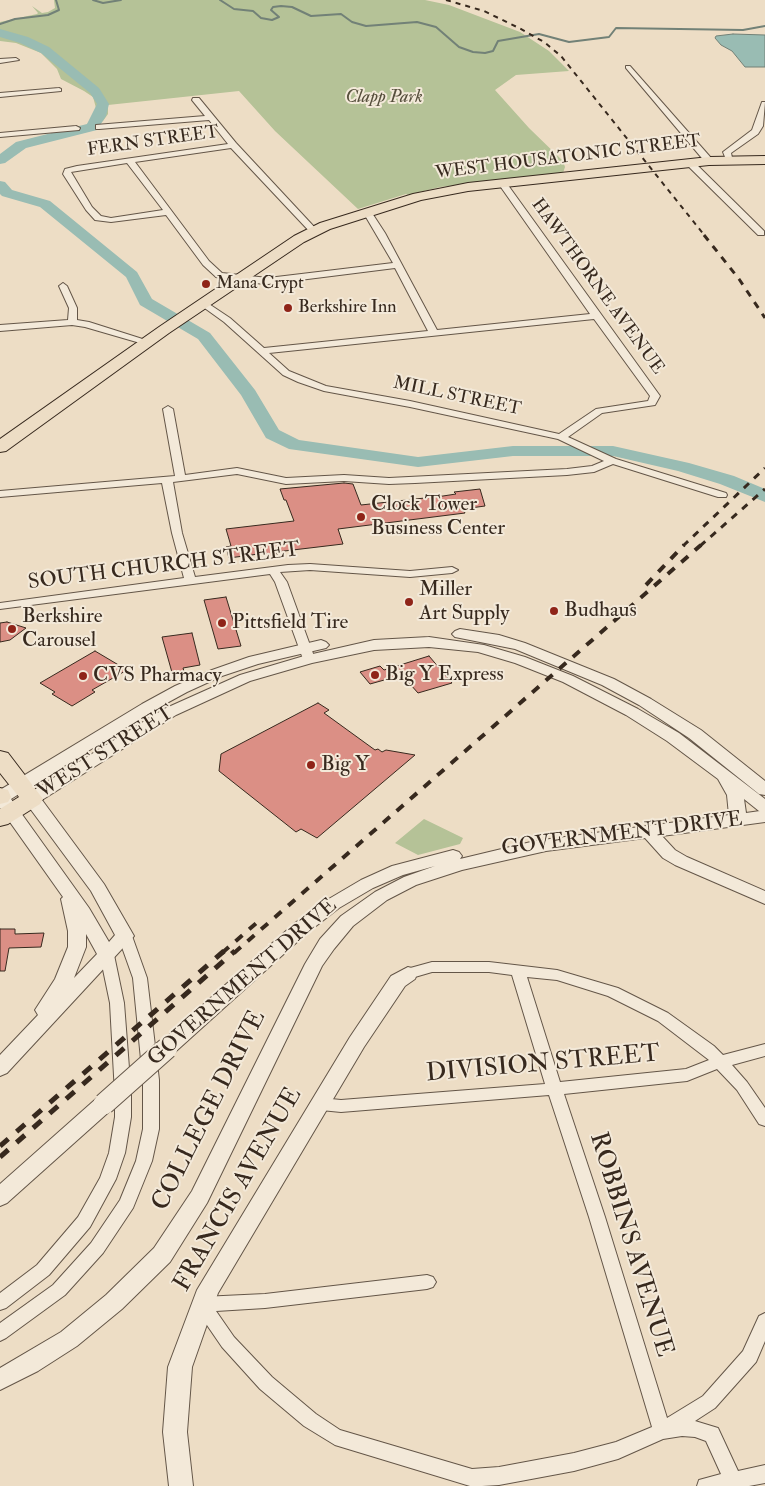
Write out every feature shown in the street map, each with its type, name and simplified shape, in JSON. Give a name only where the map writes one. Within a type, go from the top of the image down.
[{"type":"highway","name":"WEST HOUSATONIC STREET","points":[[0,447],[164,330],[314,231],[367,212],[439,192],[709,161],[765,160]]},
{"type":"highway","points":[[0,758],[26,792]]},
{"type":"highway","name":"WEST STREET","points":[[3,804],[26,792]]},
{"type":"street","points":[[0,61],[16,60]]},
{"type":"street","points":[[628,67],[709,161]]},
{"type":"street","points":[[0,95],[59,90]]},
{"type":"street","points":[[196,100],[233,145],[314,231]]},
{"type":"street","points":[[730,160],[727,152],[755,132],[765,104]]},
{"type":"street","points":[[99,126],[209,118]]},
{"type":"street","points":[[0,135],[76,128]]},
{"type":"street","name":"FERN STREET","points":[[169,212],[114,219],[98,218],[89,208],[68,174],[71,170],[77,168],[233,145]]},
{"type":"street","points":[[130,160],[213,271],[219,274],[239,279],[268,281],[398,265]]},
{"type":"street","points":[[690,163],[761,233]]},
{"type":"street","name":"HAWTHORNE AVENUE","points":[[502,184],[530,220],[596,316],[655,396],[652,403],[599,411],[561,436]]},
{"type":"street","points":[[367,212],[434,333]]},
{"type":"street","points":[[63,286],[73,308],[72,322]]},
{"type":"street","name":"MILL STREET","points":[[200,306],[227,320],[292,377],[324,388],[561,436],[612,461],[722,494]]},
{"type":"street","points":[[261,351],[596,316]]},
{"type":"street","points":[[0,328],[72,322],[86,324],[147,342]]},
{"type":"street","points":[[168,409],[181,478]]},
{"type":"street","points":[[0,494],[166,480],[238,471],[286,481],[344,478],[406,480],[567,472],[594,469],[612,461]]},
{"type":"street","points":[[166,480],[177,533],[190,580]]},
{"type":"street","name":"SOUTH CHURCH STREET","points":[[0,606],[190,580],[310,567],[410,574],[452,570]]},
{"type":"street","points":[[273,570],[281,582],[306,654]]},
{"type":"street","name":"WEST STREET","points":[[26,792],[148,706],[181,688],[236,666],[306,654],[388,635],[438,633],[477,636],[520,646],[573,666],[644,702],[718,751],[765,790]]},
{"type":"street","name":"WEST STREET","points":[[306,654],[403,642],[451,643],[520,660],[568,679],[609,699],[656,726],[765,807]]},
{"type":"street","name":"WEST STREET","points":[[715,769],[735,795],[738,820]]},
{"type":"street","points":[[0,1333],[59,1290],[97,1248],[127,1203],[136,1184],[144,1162],[151,1129],[151,1080],[140,978],[125,936],[98,888],[26,792]]},
{"type":"street","points":[[0,1303],[43,1270],[84,1222],[102,1192],[117,1153],[123,1117],[123,1085],[117,1004],[107,955],[83,912],[3,804]]},
{"type":"street","name":"GOVERNMENT DRIVE","points":[[0,1197],[301,928],[333,904],[358,889],[398,870],[421,863],[484,852],[544,846],[765,816]]},
{"type":"street","points":[[649,832],[669,854],[681,861],[765,898]]},
{"type":"street","name":"COLLEGE DRIVE","points":[[0,1380],[37,1360],[69,1339],[114,1302],[162,1254],[200,1197],[314,964],[327,944],[347,921],[381,896],[416,879],[466,863],[544,846]]},
{"type":"street","points":[[29,1036],[64,980],[75,955],[77,931],[68,892]]},
{"type":"street","points":[[0,1068],[125,936]]},
{"type":"street","points":[[408,974],[432,967],[489,967],[557,975],[612,992],[663,1017],[709,1050],[742,1086],[765,1120]]},
{"type":"street","name":"ROBBINS AVENUE","points":[[518,970],[554,1088],[597,1217],[662,1431]]},
{"type":"street","name":"FRANCIS AVENUE","points":[[181,1486],[175,1432],[180,1367],[202,1304],[216,1275],[357,1042],[398,981],[408,974]]},
{"type":"street","name":"DIVISION STREET","points":[[321,1104],[341,1106],[637,1081],[686,1075],[720,1062],[765,1050]]},
{"type":"street","points":[[202,1304],[265,1301],[427,1282]]},
{"type":"street","points":[[202,1304],[228,1342],[266,1384],[334,1437],[472,1482],[574,1462],[618,1450],[662,1431],[709,1402],[750,1356],[765,1321]]},
{"type":"street","points":[[662,1431],[682,1428],[712,1434],[735,1483]]},
{"type":"street","points":[[706,1486],[735,1483],[765,1474]]},
{"type":"green space","name":"Clapp Park","points":[[54,0],[425,0],[449,5],[520,32],[549,51],[569,71],[516,75],[495,90],[529,128],[563,161],[565,167],[563,173],[440,187],[406,194],[358,209],[275,131],[239,91],[108,105],[108,114],[103,121],[87,124],[95,118],[96,108],[93,97],[61,79],[57,69],[41,53],[16,43],[0,41],[0,22],[37,14],[32,6],[42,13],[48,12],[55,8]]},
{"type":"green space","points":[[424,819],[463,838],[460,844],[418,855],[395,843]]},
{"type":"water","points":[[733,34],[765,35],[765,67],[745,67],[732,51],[721,45],[715,38],[716,36]]},
{"type":"building","name":"Clock Tower Business Center","points":[[344,483],[353,484],[361,505],[443,496],[456,494],[454,492],[480,489],[485,506],[463,509],[465,513],[338,529],[343,544],[276,552],[278,558],[267,559],[266,553],[229,558],[226,547],[231,546],[226,529],[294,521],[280,489]]},
{"type":"building","name":"Pittsfield Tire","points":[[226,597],[241,646],[218,649],[204,600]]},
{"type":"building","name":"Berkshire Carousel","points":[[7,622],[26,628],[10,640],[0,642],[0,623]]},
{"type":"building","points":[[192,633],[200,665],[183,668],[184,671],[173,676],[162,637]]},
{"type":"building","name":"CVS Pharmacy","points":[[95,651],[127,670],[92,690],[95,692],[72,706],[52,694],[55,692],[40,683]]},
{"type":"building","points":[[429,656],[452,683],[418,693],[402,675],[370,684],[360,672],[380,666],[384,670]]},
{"type":"building","name":"Big Y","points":[[318,703],[329,710],[324,713],[375,750],[415,755],[317,838],[301,829],[296,832],[219,771],[221,754]]},
{"type":"building","points":[[0,929],[15,929],[15,934],[44,933],[41,947],[9,948],[5,971],[0,971]]},
{"type":"waterway","points":[[0,24],[15,19],[48,15],[59,10],[56,0]]},
{"type":"waterway","points":[[93,0],[103,3],[121,0]]},
{"type":"waterway","points":[[220,0],[234,9],[253,11],[261,18],[272,20],[279,17],[271,10],[273,7],[281,6],[292,7],[311,16],[341,14],[352,22],[366,26],[417,22],[436,27],[459,47],[473,52],[485,53],[493,51],[498,41],[539,34],[569,42],[609,37],[616,28],[743,30],[765,26]]},
{"type":"waterway","points":[[0,33],[24,40],[45,50],[95,91],[103,104],[99,116],[92,127],[21,145],[0,160]]},
{"type":"waterway","points":[[0,185],[7,193],[45,204],[132,275],[146,302],[204,336],[249,394],[272,434],[295,445],[418,462],[513,451],[613,451],[683,467],[727,480],[765,496]]},
{"type":"railway","points":[[446,0],[484,11],[519,28],[544,42],[561,56],[705,236]]},
{"type":"railway","points":[[704,235],[739,279],[765,318]]},
{"type":"railway","points":[[684,546],[765,468]]},
{"type":"railway","points":[[700,546],[765,489]]},
{"type":"railway","points":[[234,953],[701,545]]},
{"type":"railway","points":[[646,585],[684,546]]},
{"type":"railway","points":[[222,953],[261,919]]},
{"type":"railway","points":[[0,1146],[224,951]]},
{"type":"railway","points":[[0,1157],[235,951]]},
{"type":"place","name":"Mana Crypt","points":[[206,284]]},
{"type":"place","name":"Berkshire Inn","points":[[288,308]]},
{"type":"place","name":"Clock Tower Business Center","points":[[361,517]]},
{"type":"place","name":"Miller Art Supply","points":[[409,602]]},
{"type":"place","name":"Budhaus","points":[[554,611]]},
{"type":"place","name":"Pittsfield Tire","points":[[222,623]]},
{"type":"place","name":"Berkshire Carousel","points":[[12,629]]},
{"type":"place","name":"Big Y Express","points":[[375,675]]},
{"type":"place","name":"CVS Pharmacy","points":[[83,676]]},
{"type":"place","name":"Big Y","points":[[311,765]]}]
